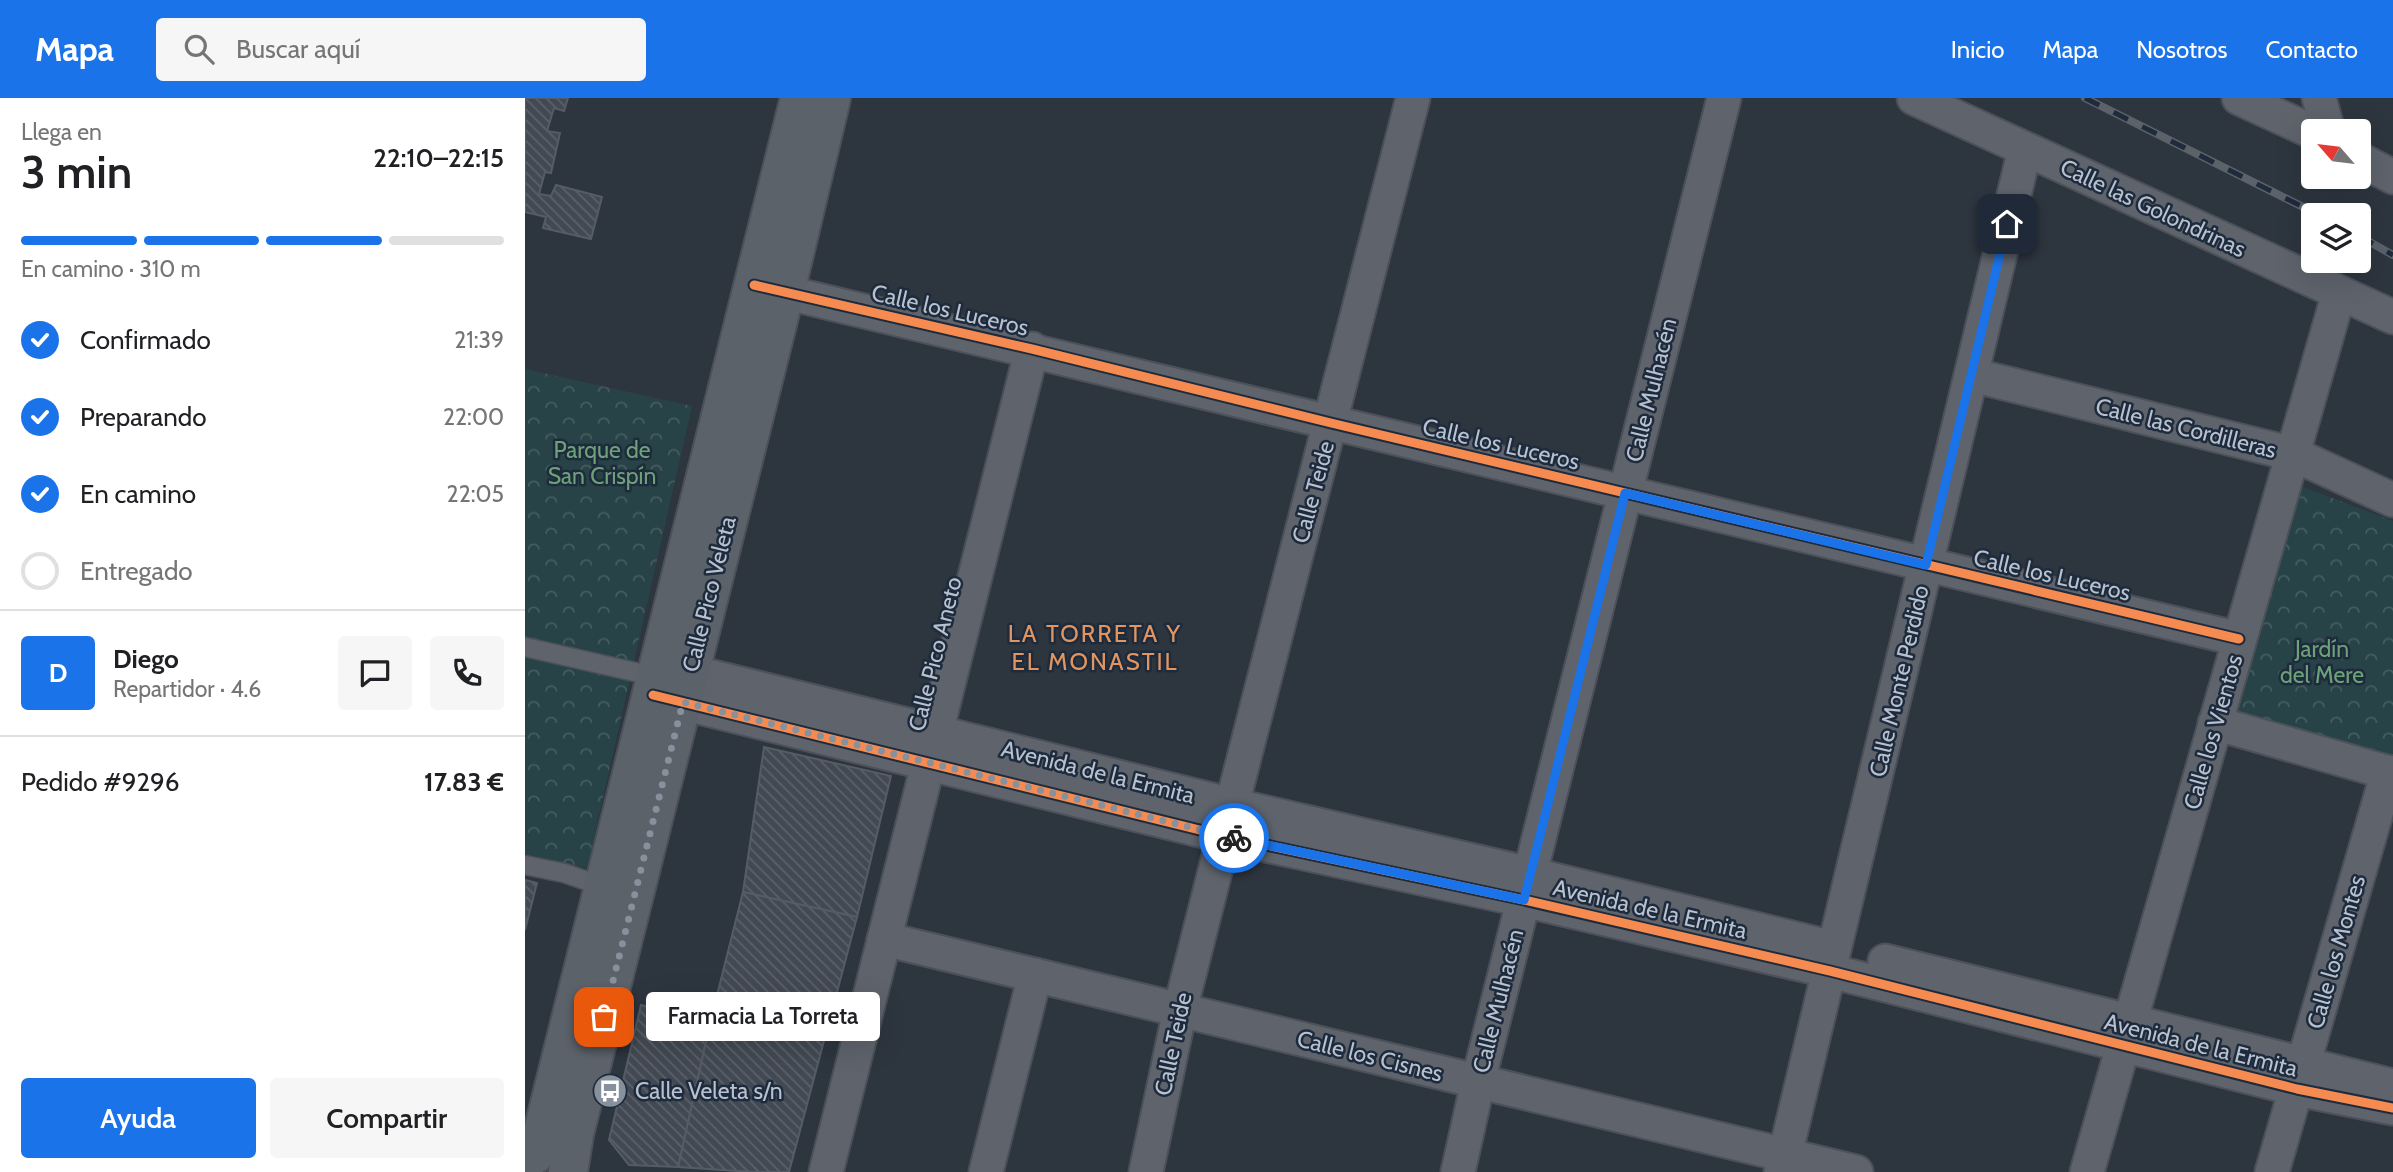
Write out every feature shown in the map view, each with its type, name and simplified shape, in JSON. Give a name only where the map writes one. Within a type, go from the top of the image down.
[{"type":"main road","name":"Calle Pico Veleta","points":[[769,288],[800,98]]},
{"type":"main road","name":"Calle Pico Veleta","points":[[568,1172],[668,682],[769,288],[831,98]]},
{"type":"main road","name":"Calle Pico Veleta","points":[[525,1162],[535,1154],[542,1136],[605,887],[668,682]]},
{"type":"main road","points":[[525,1162],[545,1164],[568,1172]]},
{"type":"street","name":"Calle Teide","points":[[1146,1172],[1180,1010],[1413,98]]},
{"type":"street","name":"Calle Mulhacén","points":[[1458,1172],[1478,1082],[1724,98]]},
{"type":"street","name":"Calle las Golondrinas","points":[[1914,98],[2393,317]]},
{"type":"street","points":[[2239,98],[2301,126]]},
{"type":"street","points":[[2319,98],[2324,119]]},
{"type":"street","name":"Calle Monte Perdido","points":[[1783,1164],[2025,149]]},
{"type":"street","points":[[2371,165],[2393,177]]},
{"type":"street","name":"Calle los Luceros","points":[[769,288],[2239,639]]},
{"type":"street","name":"Calle los Vientos","points":[[2087,1172],[2339,293]]},
{"type":"street","name":"Calle Pico Aneto","points":[[826,1172],[1032,349]]},
{"type":"street","name":"Calle las Cordilleras","points":[[1972,375],[2293,454],[2393,500]]},
{"type":"street","name":"Avenida de la Ermita","points":[[668,682],[1228,820],[1527,887],[1832,960],[2300,1077],[2393,1108]]},
{"type":"street","points":[[2215,723],[2391,773]]},
{"type":"street","name":"Calle los Montes","points":[[2272,1172],[2391,773]]},
{"type":"street","name":"Calle los Cisnes","points":[[884,939],[1478,1082],[1783,1164],[1856,1172]]},
{"type":"street","points":[[986,1172],[1035,975]]},
{"type":"street","name":"Avenida de la Ermita","points":[[2300,1077],[2393,1086]]},
{"type":"lane","points":[[525,647],[668,682]]},
{"type":"lane","points":[[525,865],[563,873],[605,887]]},
{"type":"green space","name":"Parque de San Crispín","points":[[525,369],[692,406],[587,868],[525,854]]},
{"type":"green space","name":"Jardín del Mere","points":[[2298,485],[2393,521],[2393,760],[2232,712]]},
{"type":"building","points":[[525,98],[568,98],[564,111],[554,108],[547,131],[560,133],[551,173],[545,172],[539,194],[551,196],[556,185],[602,197],[591,239],[543,228],[546,217],[525,212]]},
{"type":"building","points":[[764,747],[891,776],[857,917],[743,892]]},
{"type":"building","points":[[525,880],[537,883],[525,930]]},
{"type":"building","points":[[743,892],[857,917],[789,1172],[678,1167]]},
{"type":"building","points":[[641,1005],[710,1023],[678,1167],[629,1165],[609,1140]]},
{"type":"railway","points":[[2085,98],[2301,206]]},
{"type":"railway","points":[[2371,243],[2393,255]]},
{"type":"cycle path","points":[[754,285],[1032,349],[1331,423],[2239,639]]},
{"type":"cycle path","points":[[653,695],[1224,836],[1524,900],[1830,971],[2297,1089],[2393,1108]]},
{"type":"way so far","points":[[604,1017],[683,702],[1234,838]]},
{"type":"place","name":"Farmacia La Torreta","points":[[604,1017]]},
{"type":"place","name":"Calle Veleta s/n","points":[[610,1091]]},
{"type":"district","name":"LA TORRETA Y EL MONASTIL","points":[[1095,647]]},
{"type":"route","points":[[1234,838],[1524,900],[1625,493],[1926,565],[2007,224]]}]
